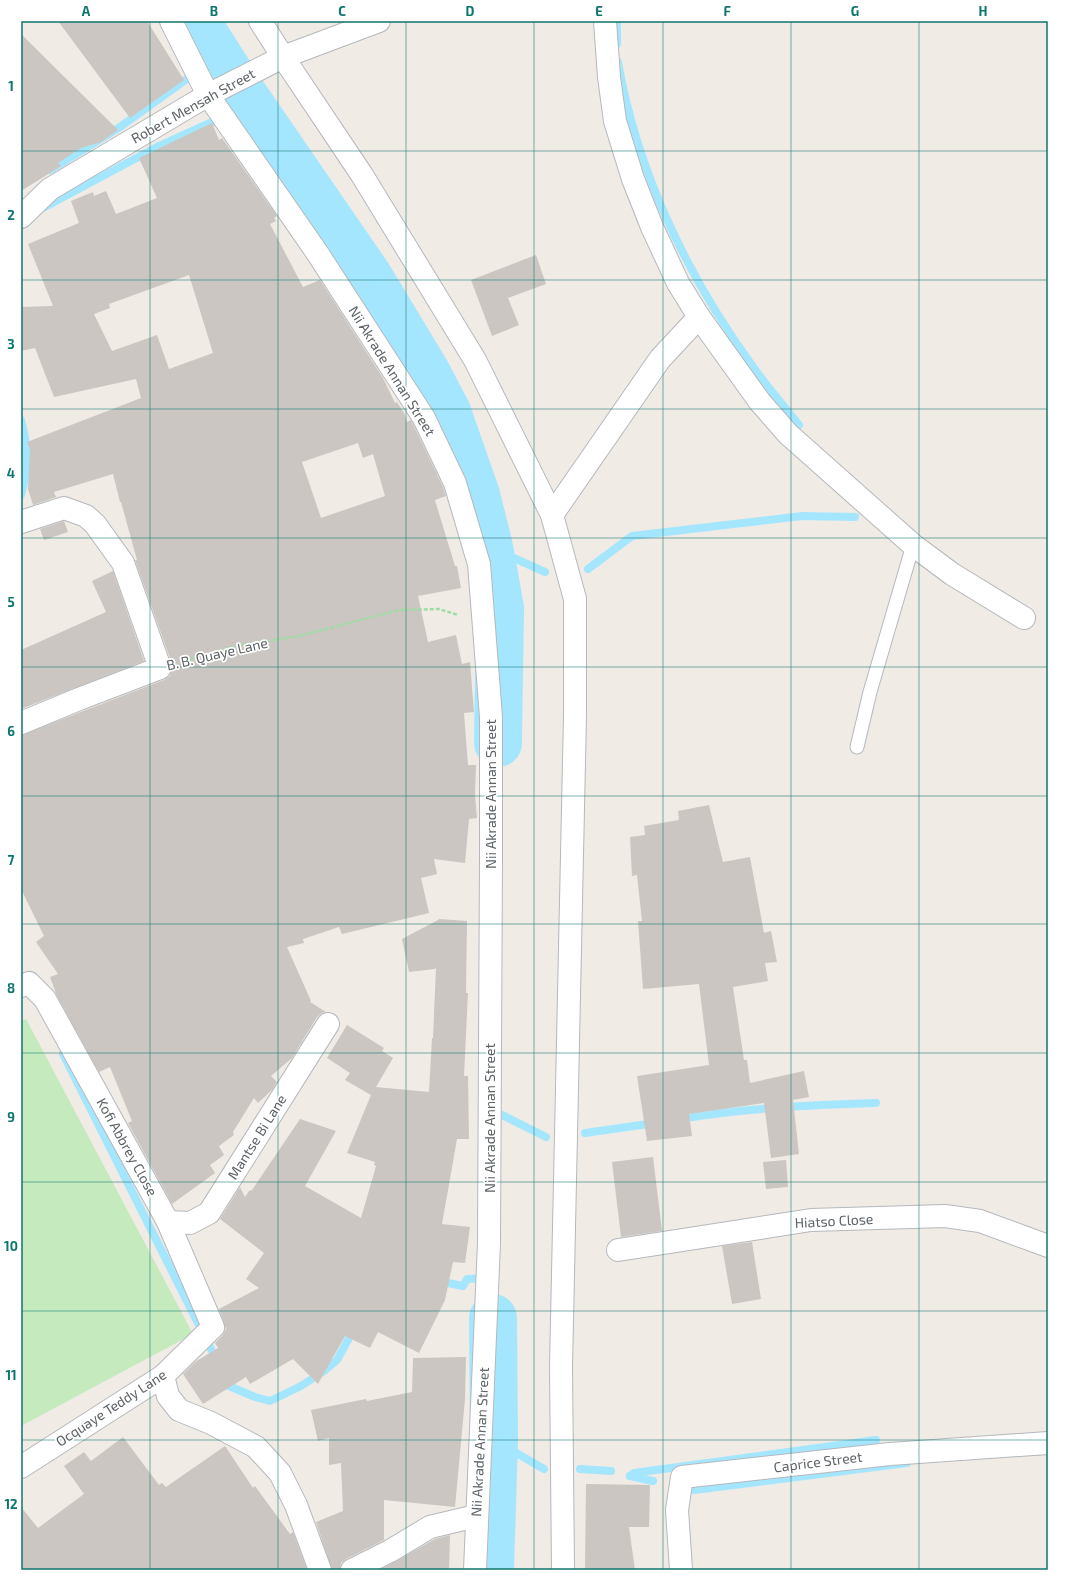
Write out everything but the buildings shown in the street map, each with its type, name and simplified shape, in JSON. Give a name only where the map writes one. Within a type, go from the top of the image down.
[{"type":"street","name":"Nii Akrade Annan Street","points":[[171,21],[208,95],[318,254],[424,418],[455,483],[479,564],[491,717],[489,1235],[476,1516],[475,1570]]},
{"type":"street","points":[[260,21],[362,175],[475,360],[552,515],[575,599],[575,715],[561,1367],[563,1570]]},
{"type":"street","name":"Robert Mensah Street","points":[[21,217],[50,189],[208,95],[283,57],[379,21]]},
{"type":"street","points":[[605,21],[609,77],[615,121],[631,172],[652,227],[678,283],[699,317],[760,402],[788,434],[913,545],[952,574],[1024,618]]},
{"type":"street","points":[[552,515],[660,359],[699,317]]},
{"type":"street","name":"B. B. Quaye Lane","points":[[21,522],[64,508],[86,516],[95,524],[123,563],[160,668]]},
{"type":"street","points":[[21,724],[79,699],[160,668]]},
{"type":"street","name":"Kofi Abbrey Close","points":[[21,986],[28,983],[46,999],[168,1222],[213,1327]]},
{"type":"street","name":"Mantse Bi Lane","points":[[168,1222],[190,1223],[209,1213],[328,1024]]},
{"type":"street","name":"Hiatso Close","points":[[618,1250],[811,1220],[945,1216],[980,1221],[1048,1246]]},
{"type":"street","name":"Ocquaye Teddy Lane","points":[[21,1467],[163,1376],[213,1327]]},
{"type":"street","points":[[163,1376],[168,1396],[179,1410],[211,1423],[256,1447],[280,1473],[296,1504],[320,1570]]},
{"type":"street","name":"Caprice Street","points":[[681,1570],[677,1510],[682,1477],[890,1454],[1048,1443]]},
{"type":"street","points":[[352,1570],[390,1551],[430,1527],[476,1516]]},
{"type":"lane","points":[[857,747],[870,692],[913,545]]},
{"type":"path","name":"B. B. Quaye Lane","points":[[160,668],[236,646],[299,636],[399,610],[438,609],[484,623]]},
{"type":"green space","points":[[26,1019],[193,1334],[21,1426],[21,1021]]},
{"type":"waterway","points":[[195,21],[196,56]]},
{"type":"waterway","points":[[196,21],[236,84],[368,276],[426,372],[447,412],[476,495],[489,547],[500,608],[498,743]]},
{"type":"waterway","points":[[617,21],[617,44]]},
{"type":"waterway","points":[[618,62],[638,144],[668,222],[687,261],[730,334],[770,390],[799,425]]},
{"type":"waterway","points":[[50,170],[120,127],[195,73]]},
{"type":"waterway","points":[[41,209],[157,147],[232,113],[236,84]]},
{"type":"waterway","points":[[21,420],[26,448],[25,477],[21,495]]},
{"type":"waterway","points":[[588,569],[632,536],[802,516],[855,517]]},
{"type":"waterway","points":[[489,547],[545,572]]},
{"type":"waterway","points":[[63,1054],[217,1361]]},
{"type":"waterway","points":[[680,1119],[729,1112],[876,1103]]},
{"type":"waterway","points":[[492,1110],[546,1137]]},
{"type":"waterway","points":[[585,1133],[655,1123]]},
{"type":"waterway","points":[[438,1281],[463,1286],[467,1279],[486,1278]]},
{"type":"waterway","points":[[490,1570],[494,1440],[493,1318]]},
{"type":"waterway","points":[[225,1378],[229,1386],[255,1397],[270,1401],[301,1386],[324,1371],[337,1360],[354,1329]]},
{"type":"waterway","points":[[494,1440],[544,1469]]},
{"type":"waterway","points":[[630,1476],[634,1473],[876,1440]]},
{"type":"waterway","points":[[694,1490],[907,1463]]},
{"type":"waterway","points":[[580,1469],[611,1471]]},
{"type":"waterway","points":[[630,1476],[653,1481]]}]
